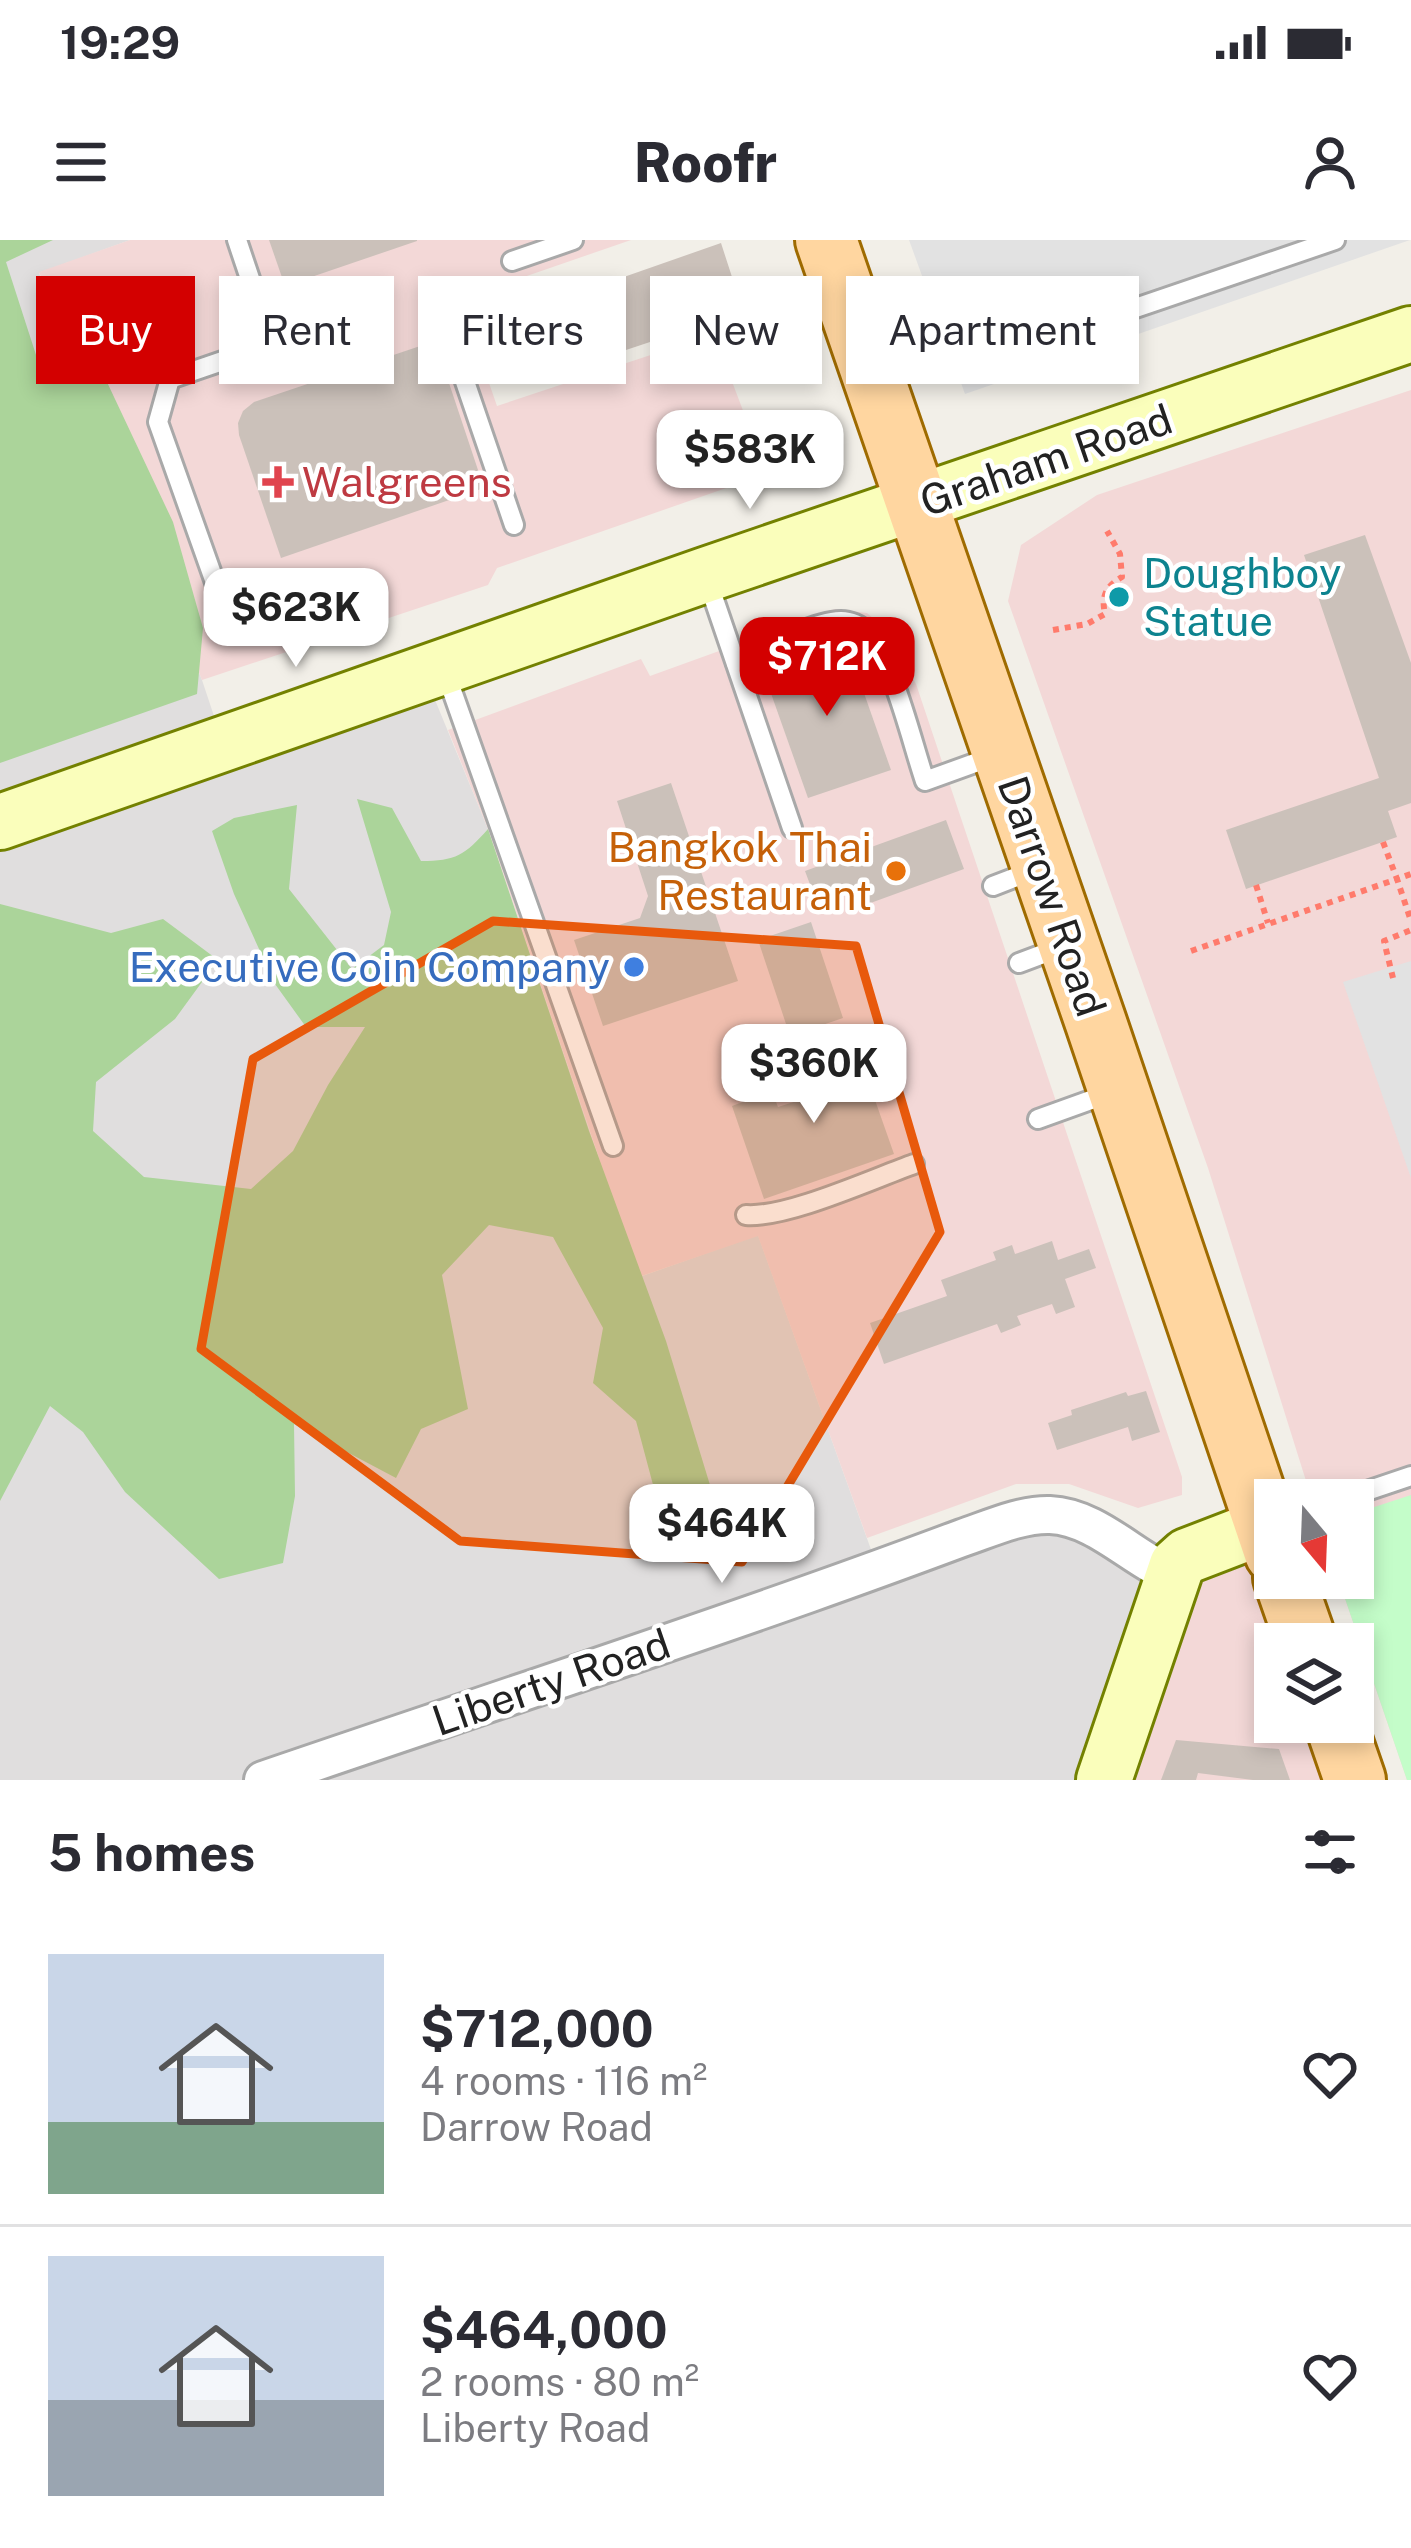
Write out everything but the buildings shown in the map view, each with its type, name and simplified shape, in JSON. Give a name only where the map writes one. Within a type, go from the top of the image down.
[{"type":"main road","name":"Darrow Road","points":[[826,240],[1002,754],[1017,877],[1043,954],[1118,1090],[1254,1484]]},
{"type":"main road","name":"Graham Road","points":[[0,822],[1411,334]]},
{"type":"main road","points":[[1104,1780],[1172,1575],[1187,1556],[1254,1548]]},
{"type":"main road","points":[[1342,1743],[1355,1780]]},
{"type":"street","name":"Liberty Road","points":[[263,1780],[1030,1517],[1069,1518],[1172,1575]]},
{"type":"lane","points":[[228,619],[158,422],[170,379],[272,344],[237,240]]},
{"type":"lane","points":[[512,261],[573,240]]},
{"type":"lane","points":[[1139,307],[1335,240]]},
{"type":"lane","points":[[466,384],[514,525]]},
{"type":"lane","points":[[705,575],[792,827]]},
{"type":"lane","points":[[736,663],[817,627],[841,621],[857,624],[882,658],[925,781],[1002,754]]},
{"type":"lane","points":[[444,667],[613,1146]]},
{"type":"lane","points":[[1038,1119],[1118,1090]]},
{"type":"lane","points":[[746,1215],[789,1209],[914,1164]]},
{"type":"lane","points":[[1374,1489],[1411,1476]]},
{"type":"path","points":[[1053,629],[1087,625],[1105,614],[1106,590],[1123,577],[1120,554],[1108,531]]},
{"type":"path","points":[[1383,842],[1411,925],[1384,940],[1393,978]]},
{"type":"path","points":[[1191,950],[1411,874]]},
{"type":"path","points":[[1256,885],[1268,923]]},
{"type":"highlighted area","points":[[493,921],[856,946],[940,1232],[742,1562],[460,1541],[201,1349],[253,1059]]},
{"type":"shaded area","points":[[0,240],[130,240],[36,276],[36,384],[83,384],[223,743],[424,673],[488,829],[598,1156],[631,1280],[758,1235],[878,1569],[1030,1517],[1155,1568],[1104,1780],[0,1780]]},
{"type":"shaded area","points":[[130,240],[631,240],[527,276],[418,276],[418,384],[489,384],[497,406],[563,384],[626,384],[626,363],[650,355],[650,384],[733,384],[761,458],[755,478],[497,568],[488,585],[202,680],[84,384],[195,384],[195,276],[41,276],[39,272]]},
{"type":"shaded area","points":[[909,240],[1410,240],[1139,334],[1139,276],[922,276]]},
{"type":"shaded area","points":[[961,384],[994,384],[965,394]]},
{"type":"shaded area","points":[[1411,390],[1411,1780],[1407,1780],[1374,1683],[1374,1623],[1353,1623],[1345,1599],[1374,1599],[1374,1479],[1305,1479],[1208,1168],[1008,601],[1021,545],[1097,495]]},
{"type":"shaded area","points":[[835,609],[867,613],[887,630],[916,684],[1182,1477],[1182,1495],[1138,1508],[1069,1484],[1016,1484],[867,1538],[758,1236],[630,1280],[598,1155],[488,829],[448,730],[641,659],[650,676]]},
{"type":"shaded area","points":[[1411,961],[1411,1178],[1343,982]]},
{"type":"shaded area","points":[[1254,1543],[1254,1599],[1282,1599],[1291,1623],[1254,1623],[1254,1743],[1332,1743],[1345,1780],[1109,1780],[1180,1573]]},
{"type":"green space","points":[[0,240],[53,240],[6,262],[36,355],[36,384],[108,384],[173,522],[203,628],[197,694],[0,763]]},
{"type":"green space","points":[[357,799],[392,808],[421,861],[459,855],[488,829],[589,1131],[666,1341],[728,1544],[672,1556],[636,1421],[593,1383],[603,1328],[553,1237],[489,1225],[442,1275],[468,1409],[421,1429],[396,1478],[294,1424],[295,1496],[283,1563],[219,1579],[125,1492],[83,1432],[50,1406],[0,1501],[0,904],[111,933],[163,919],[218,960],[175,1019],[96,1082],[93,1131],[144,1177],[251,1189],[293,1151],[365,1027],[306,1027],[275,984],[234,894],[212,831],[234,818],[297,805],[289,889],[352,969],[384,945],[391,912]]},
{"type":"green space","points":[[1411,1495],[1411,1780],[1407,1780],[1374,1683],[1374,1623],[1353,1623],[1345,1599],[1374,1599],[1374,1507]]},
{"type":"place","name":"Walgreens","points":[[278,482]]},
{"type":"place","name":"Doughboy Statue","points":[[1119,597]]},
{"type":"place","name":"Bangkok Thai Restaurant","points":[[896,871]]},
{"type":"place","name":"Executive Coin Company","points":[[634,967]]}]
